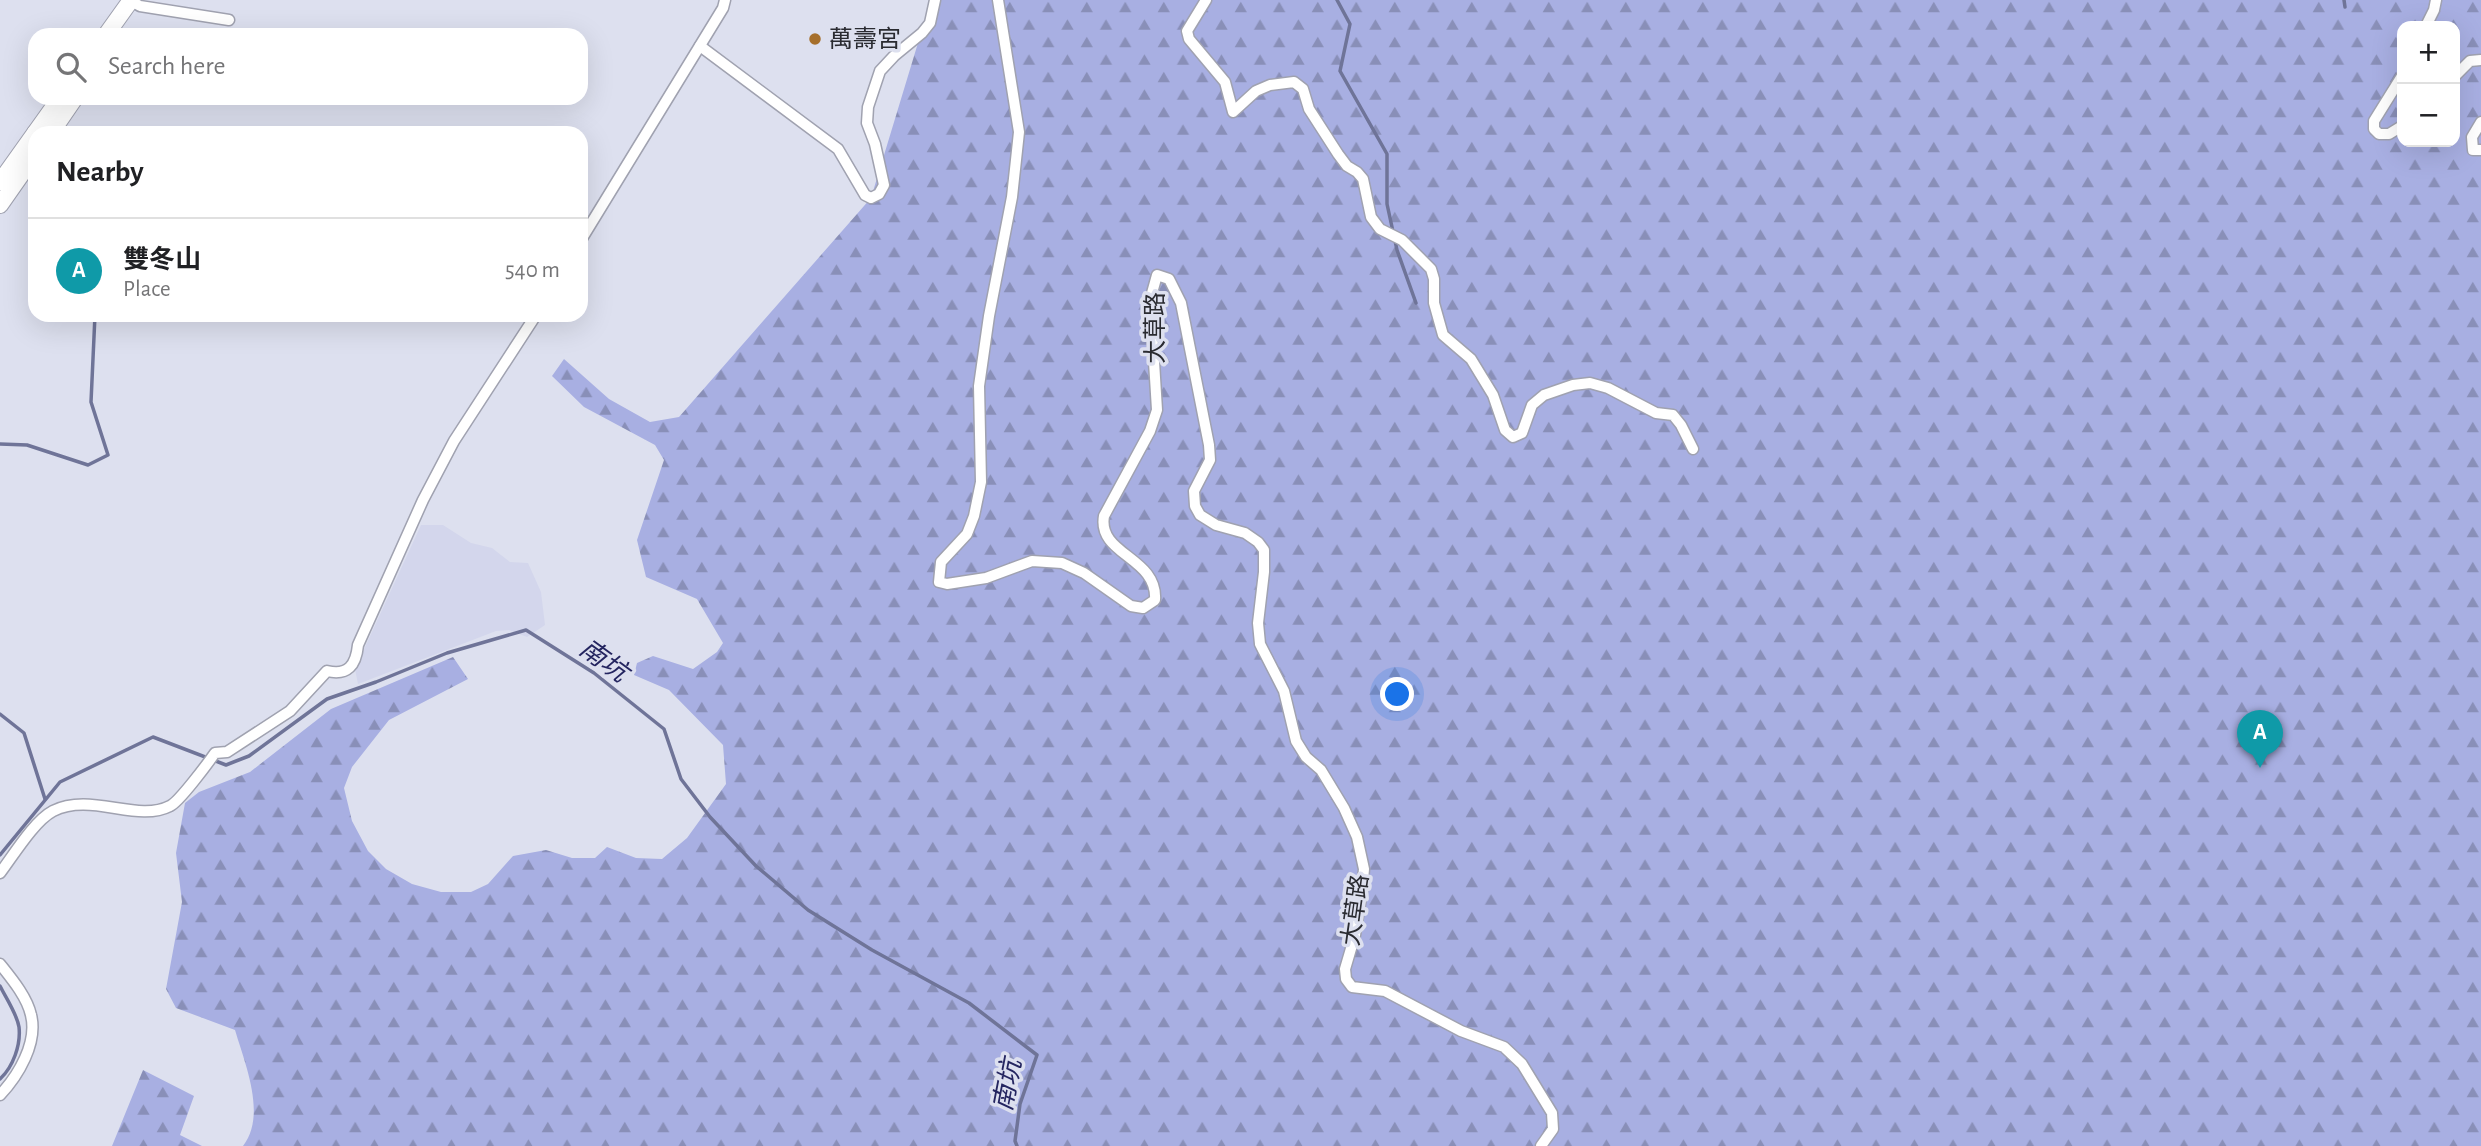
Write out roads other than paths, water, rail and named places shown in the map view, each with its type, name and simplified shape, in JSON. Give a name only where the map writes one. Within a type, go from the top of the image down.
[{"type":"main road","points":[[112,28],[136,2]]},
{"type":"main road","points":[[123,28],[136,2]]},
{"type":"main road","points":[[40,126],[55,105]]},
{"type":"main road","points":[[56,126],[70,105]]},
{"type":"main road","points":[[0,182],[28,143]]},
{"type":"main road","points":[[0,205],[28,165]]},
{"type":"street","points":[[588,229],[723,8],[725,0]]},
{"type":"street","points":[[700,46],[838,149],[865,195],[871,198],[879,194],[884,185],[875,144],[867,123],[868,107],[880,71],[930,23],[935,0]]},
{"type":"street","name":"大草路","points":[[998,0],[1019,132],[1012,197],[989,316],[979,386],[981,482],[967,534],[941,562],[939,582],[947,584],[986,578],[1032,561],[1062,563],[1084,573],[1131,606],[1143,608],[1155,600],[1156,587],[1146,571],[1107,539],[1102,526],[1104,516],[1150,431],[1157,410],[1152,329],[1153,283],[1157,275],[1169,279],[1184,315],[1209,445],[1210,460],[1194,491],[1195,506],[1200,515],[1216,525],[1245,533],[1264,550],[1258,623],[1260,644],[1284,691],[1296,741],[1306,757],[1321,770],[1344,808],[1357,837],[1364,869],[1355,935],[1345,969],[1346,979],[1352,987],[1385,991],[1461,1031],[1504,1047],[1522,1064],[1552,1113],[1553,1129],[1541,1146]]},
{"type":"street","points":[[1206,0],[1187,31],[1189,39],[1225,82],[1233,112],[1256,91],[1270,85],[1294,82],[1303,89],[1309,109],[1338,154],[1347,166],[1363,179],[1371,217],[1431,269],[1434,279],[1434,303],[1443,335],[1471,359],[1493,395],[1505,430],[1513,437],[1522,433],[1532,405],[1544,395],[1573,385],[1590,383],[1608,388],[1656,413],[1673,415],[1693,449]]},
{"type":"street","points":[[2428,21],[2436,0]]},
{"type":"street","points":[[136,2],[229,20]]},
{"type":"street","points":[[2460,71],[2470,61],[2481,60]]},
{"type":"street","points":[[2397,84],[2374,121],[2374,129],[2379,134],[2389,134],[2397,129]]},
{"type":"street","points":[[2481,122],[2472,137],[2473,150],[2481,150]]},
{"type":"street","points":[[0,873],[50,813],[76,804],[146,811],[171,806],[215,753],[227,752],[290,711],[327,671],[338,674],[349,668],[357,657],[358,645],[423,500],[454,441],[531,322]]},
{"type":"street","points":[[0,964],[15,982],[31,1015],[32,1036],[14,1079],[0,1095]]},
{"type":"waterway","points":[[1337,0],[1350,24],[1340,71],[1387,154],[1387,204],[1397,250],[1416,303]]},
{"type":"waterway","points":[[2344,0],[2345,7]]},
{"type":"waterway","points":[[0,444],[27,445],[88,465],[108,455],[91,402],[95,322]]},
{"type":"waterway","name":"南坑","points":[[0,855],[60,782],[153,737],[226,765],[249,756],[327,699],[447,653],[526,630],[594,673],[664,729],[681,779],[710,817],[756,866],[808,910],[872,950],[969,1003],[1037,1055],[1020,1104],[1015,1141],[1017,1146]]},
{"type":"waterway","points":[[0,714],[24,733],[45,799]]},
{"type":"waterway","name":"南坑","points":[[0,986],[19,1027],[17,1048],[12,1062],[0,1079]]},
{"type":"place","name":"萬壽宮","points":[[815,39]]},
{"type":"place","name":"雙冬山","points":[[2260,768]]}]
